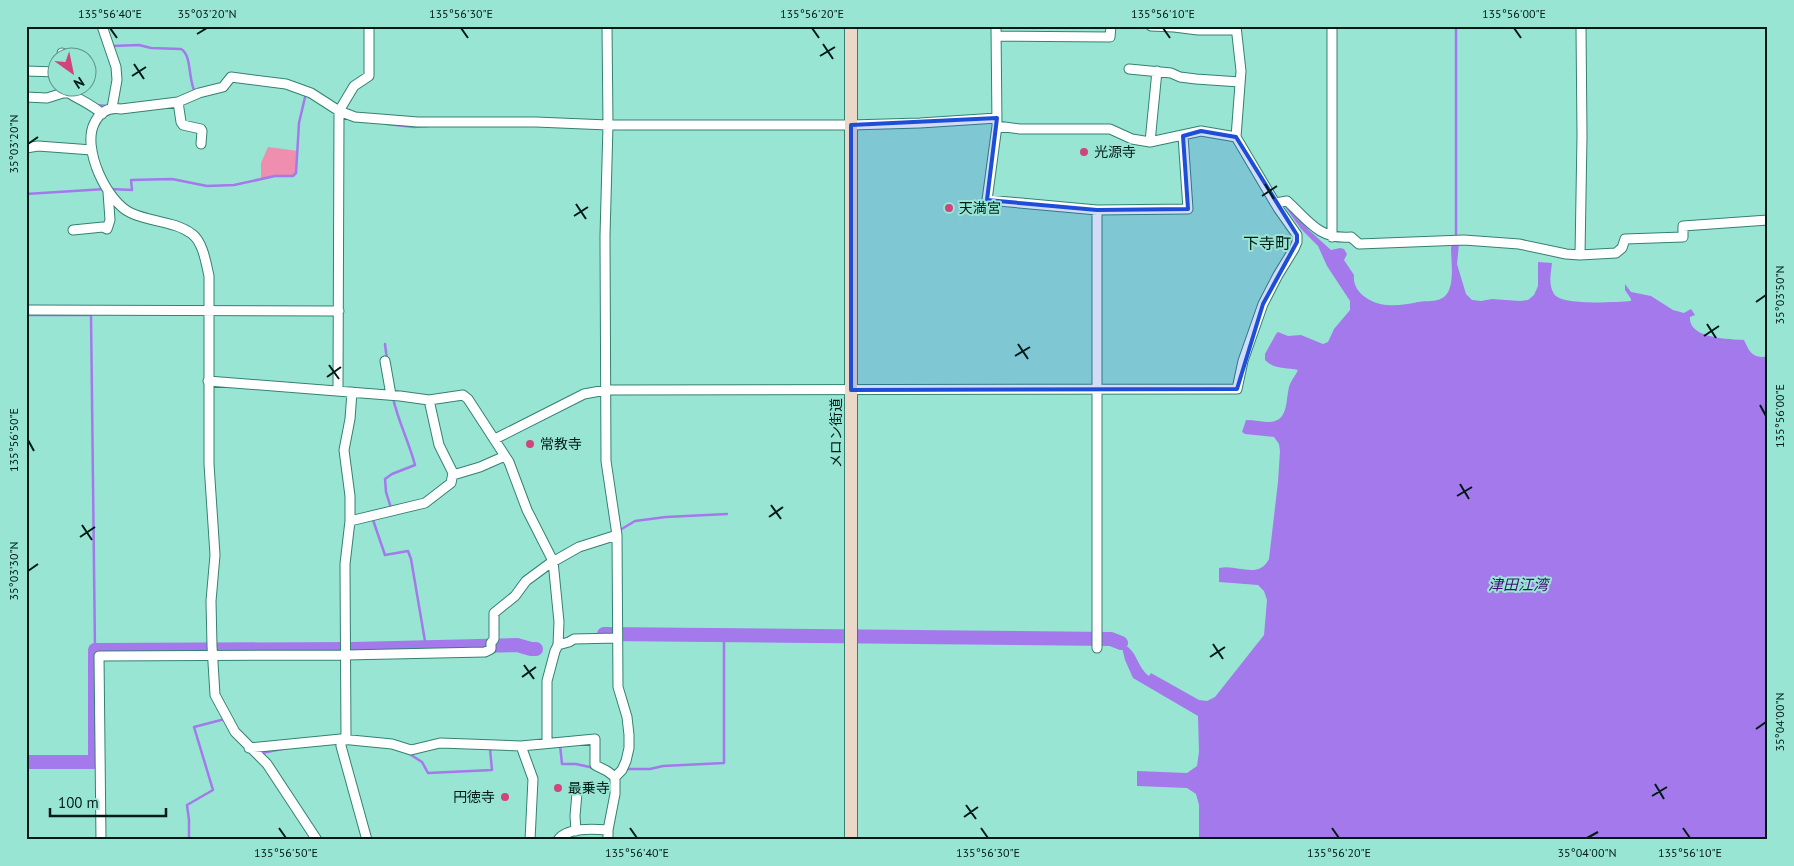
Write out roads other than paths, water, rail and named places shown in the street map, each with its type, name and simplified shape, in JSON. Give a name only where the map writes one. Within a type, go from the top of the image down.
[{"type":"street","points":[[102,26],[116,66],[117,80],[112,108]]},
{"type":"street","points":[[338,390],[339,111],[354,86],[369,76],[369,26]]},
{"type":"street","points":[[558,840],[563,834],[595,829],[608,835],[615,794],[615,777],[622,770],[626,761],[629,735],[627,717],[618,687],[617,535],[606,461],[605,236],[608,126],[607,26]]},
{"type":"street","name":"メロン街道","points":[[851,26],[851,840]]},
{"type":"street","points":[[1111,26],[1110,37],[996,31],[997,122],[987,200],[1097,210],[1188,209],[1183,136]]},
{"type":"street","points":[[495,439],[584,394],[606,390],[1096,391],[1237,389],[1243,360],[1263,304],[1297,242],[1297,235],[1275,203],[1236,137],[1241,70],[1236,28],[1198,30],[1151,26]]},
{"type":"street","points":[[1332,26],[1332,237]]},
{"type":"street","points":[[1580,255],[1581,26]]},
{"type":"street","points":[[1129,69],[1157,71],[1196,79],[1240,82]]},
{"type":"street","points":[[26,71],[48,72]]},
{"type":"street","points":[[1150,142],[1157,71]]},
{"type":"street","points":[[317,840],[267,764],[235,732],[215,695],[211,601],[215,555],[209,464],[209,276],[204,257],[195,236],[175,226],[132,214],[118,204],[108,191],[98,170],[92,150],[92,129],[94,123],[106,109],[178,102],[199,93],[223,87],[231,78],[286,84],[311,93],[339,111],[355,117],[418,122],[536,122],[608,126],[997,122],[1020,129],[1110,130],[1132,139],[1150,142],[1201,131],[1236,137]]},
{"type":"street","points":[[26,97],[48,98]]},
{"type":"street","points":[[78,98],[102,114]]},
{"type":"street","points":[[178,102],[181,122],[185,126],[202,131],[201,144]]},
{"type":"street","points":[[26,148],[38,146],[92,150]]},
{"type":"street","points":[[73,230],[103,227],[107,229],[110,220],[108,191]]},
{"type":"street","points":[[1275,203],[1287,200],[1320,231],[1332,237],[1351,237],[1359,244],[1464,240],[1519,244],[1566,254],[1580,255],[1616,252],[1622,248],[1625,239],[1683,237],[1683,226],[1768,220]]},
{"type":"street","points":[[1097,210],[1097,648]]},
{"type":"street","points":[[26,310],[338,311]]},
{"type":"street","points":[[385,361],[391,395]]},
{"type":"street","points":[[208,381],[338,390],[429,400],[463,395],[468,399],[481,421],[495,439],[514,472],[517,486],[527,510],[553,561],[560,622],[558,645],[547,681],[548,743]]},
{"type":"street","points":[[352,392],[350,419],[344,450],[350,496],[350,521],[345,564],[346,650],[343,740],[348,773],[367,840]]},
{"type":"street","points":[[350,521],[425,503],[451,483],[454,473],[439,446],[429,400]]},
{"type":"street","points":[[453,475],[505,456]]},
{"type":"street","points":[[101,840],[99,656],[346,650],[484,652],[491,650],[494,639],[494,613],[515,596],[526,581],[553,561],[579,547],[617,535]]},
{"type":"street","points":[[558,645],[574,639],[617,636]]},
{"type":"street","points":[[249,748],[343,740],[392,744],[412,750],[440,743],[521,746],[595,739],[595,765],[608,771],[615,777]]},
{"type":"street","points":[[521,746],[533,779],[530,840]]},
{"type":"street","points":[[576,831],[577,793]]},
{"type":"water","name":"津田江湾","points":[[1284,203],[1331,250],[1344,249],[1347,254],[1344,260],[1354,275],[1356,287],[1369,300],[1381,304],[1399,305],[1443,298],[1449,290],[1451,280],[1451,247],[1454,244],[1459,244],[1457,264],[1466,294],[1472,300],[1528,300],[1534,295],[1538,286],[1538,262],[1552,263],[1551,287],[1554,294],[1559,298],[1578,302],[1631,301],[1625,290],[1625,284],[1631,292],[1651,296],[1673,310],[1684,313],[1691,309],[1695,315],[1690,317],[1691,324],[1703,334],[1744,340],[1755,356],[1768,356],[1768,840],[1199,840],[1199,805],[1196,794],[1187,788],[1137,786],[1137,771],[1187,773],[1197,766],[1199,752],[1198,716],[1133,678],[1125,660],[1121,643],[1131,650],[1149,676],[1151,673],[1199,700],[1207,701],[1215,697],[1264,635],[1267,600],[1264,591],[1258,585],[1219,582],[1219,568],[1259,569],[1269,559],[1278,482],[1279,444],[1274,437],[1245,434],[1242,432],[1246,420],[1276,421],[1281,417],[1286,408],[1290,384],[1298,370],[1277,367],[1265,360],[1265,354],[1276,334],[1278,332],[1288,336],[1301,335],[1323,344],[1328,342],[1334,329],[1350,310],[1350,301],[1327,266],[1318,246],[1301,229]]},
{"type":"waterway","points":[[1456,26],[1456,236]]},
{"type":"waterway","points":[[112,46],[139,45],[151,48],[181,49],[187,57],[195,92]]},
{"type":"waterway","points":[[110,189],[132,190],[131,180],[172,179],[207,186],[234,185],[275,176],[293,176],[296,173],[299,123],[306,93]]},
{"type":"waterway","points":[[96,105],[107,106]]},
{"type":"waterway","points":[[387,124],[414,127],[429,126]]},
{"type":"waterway","points":[[26,194],[105,189]]},
{"type":"waterway","points":[[26,315],[91,315],[95,650]]},
{"type":"waterway","points":[[385,344],[387,360]]},
{"type":"waterway","points":[[391,508],[386,492],[385,479],[392,474],[415,465],[393,398]]},
{"type":"waterway","points":[[620,530],[635,521],[666,517],[727,514]]},
{"type":"waterway","points":[[375,519],[373,520],[385,555],[408,551],[426,647]]},
{"type":"waterway","points":[[604,634],[1111,639],[1121,643]]},
{"type":"waterway","points":[[625,769],[650,769],[663,766],[724,763],[724,635]]},
{"type":"waterway","points":[[26,762],[95,762],[95,650],[352,649],[517,645],[536,649]]},
{"type":"waterway","points":[[189,840],[187,805],[213,790],[194,727],[225,719]]},
{"type":"waterway","points":[[560,745],[562,764],[576,764],[594,768]]},
{"type":"waterway","points":[[259,750],[262,753],[282,749]]},
{"type":"waterway","points":[[408,753],[422,762],[428,773],[492,770],[490,749],[492,749]]},
{"type":"place","name":"光源寺","points":[[1084,152]]},
{"type":"place","name":"天満宮","points":[[949,208]]},
{"type":"place","name":"常教寺","points":[[530,444]]},
{"type":"place","name":"最乗寺","points":[[558,788]]},
{"type":"place","name":"円徳寺","points":[[505,797]]},
{"type":"district","name":"下寺町","points":[[1267,243]]}]
